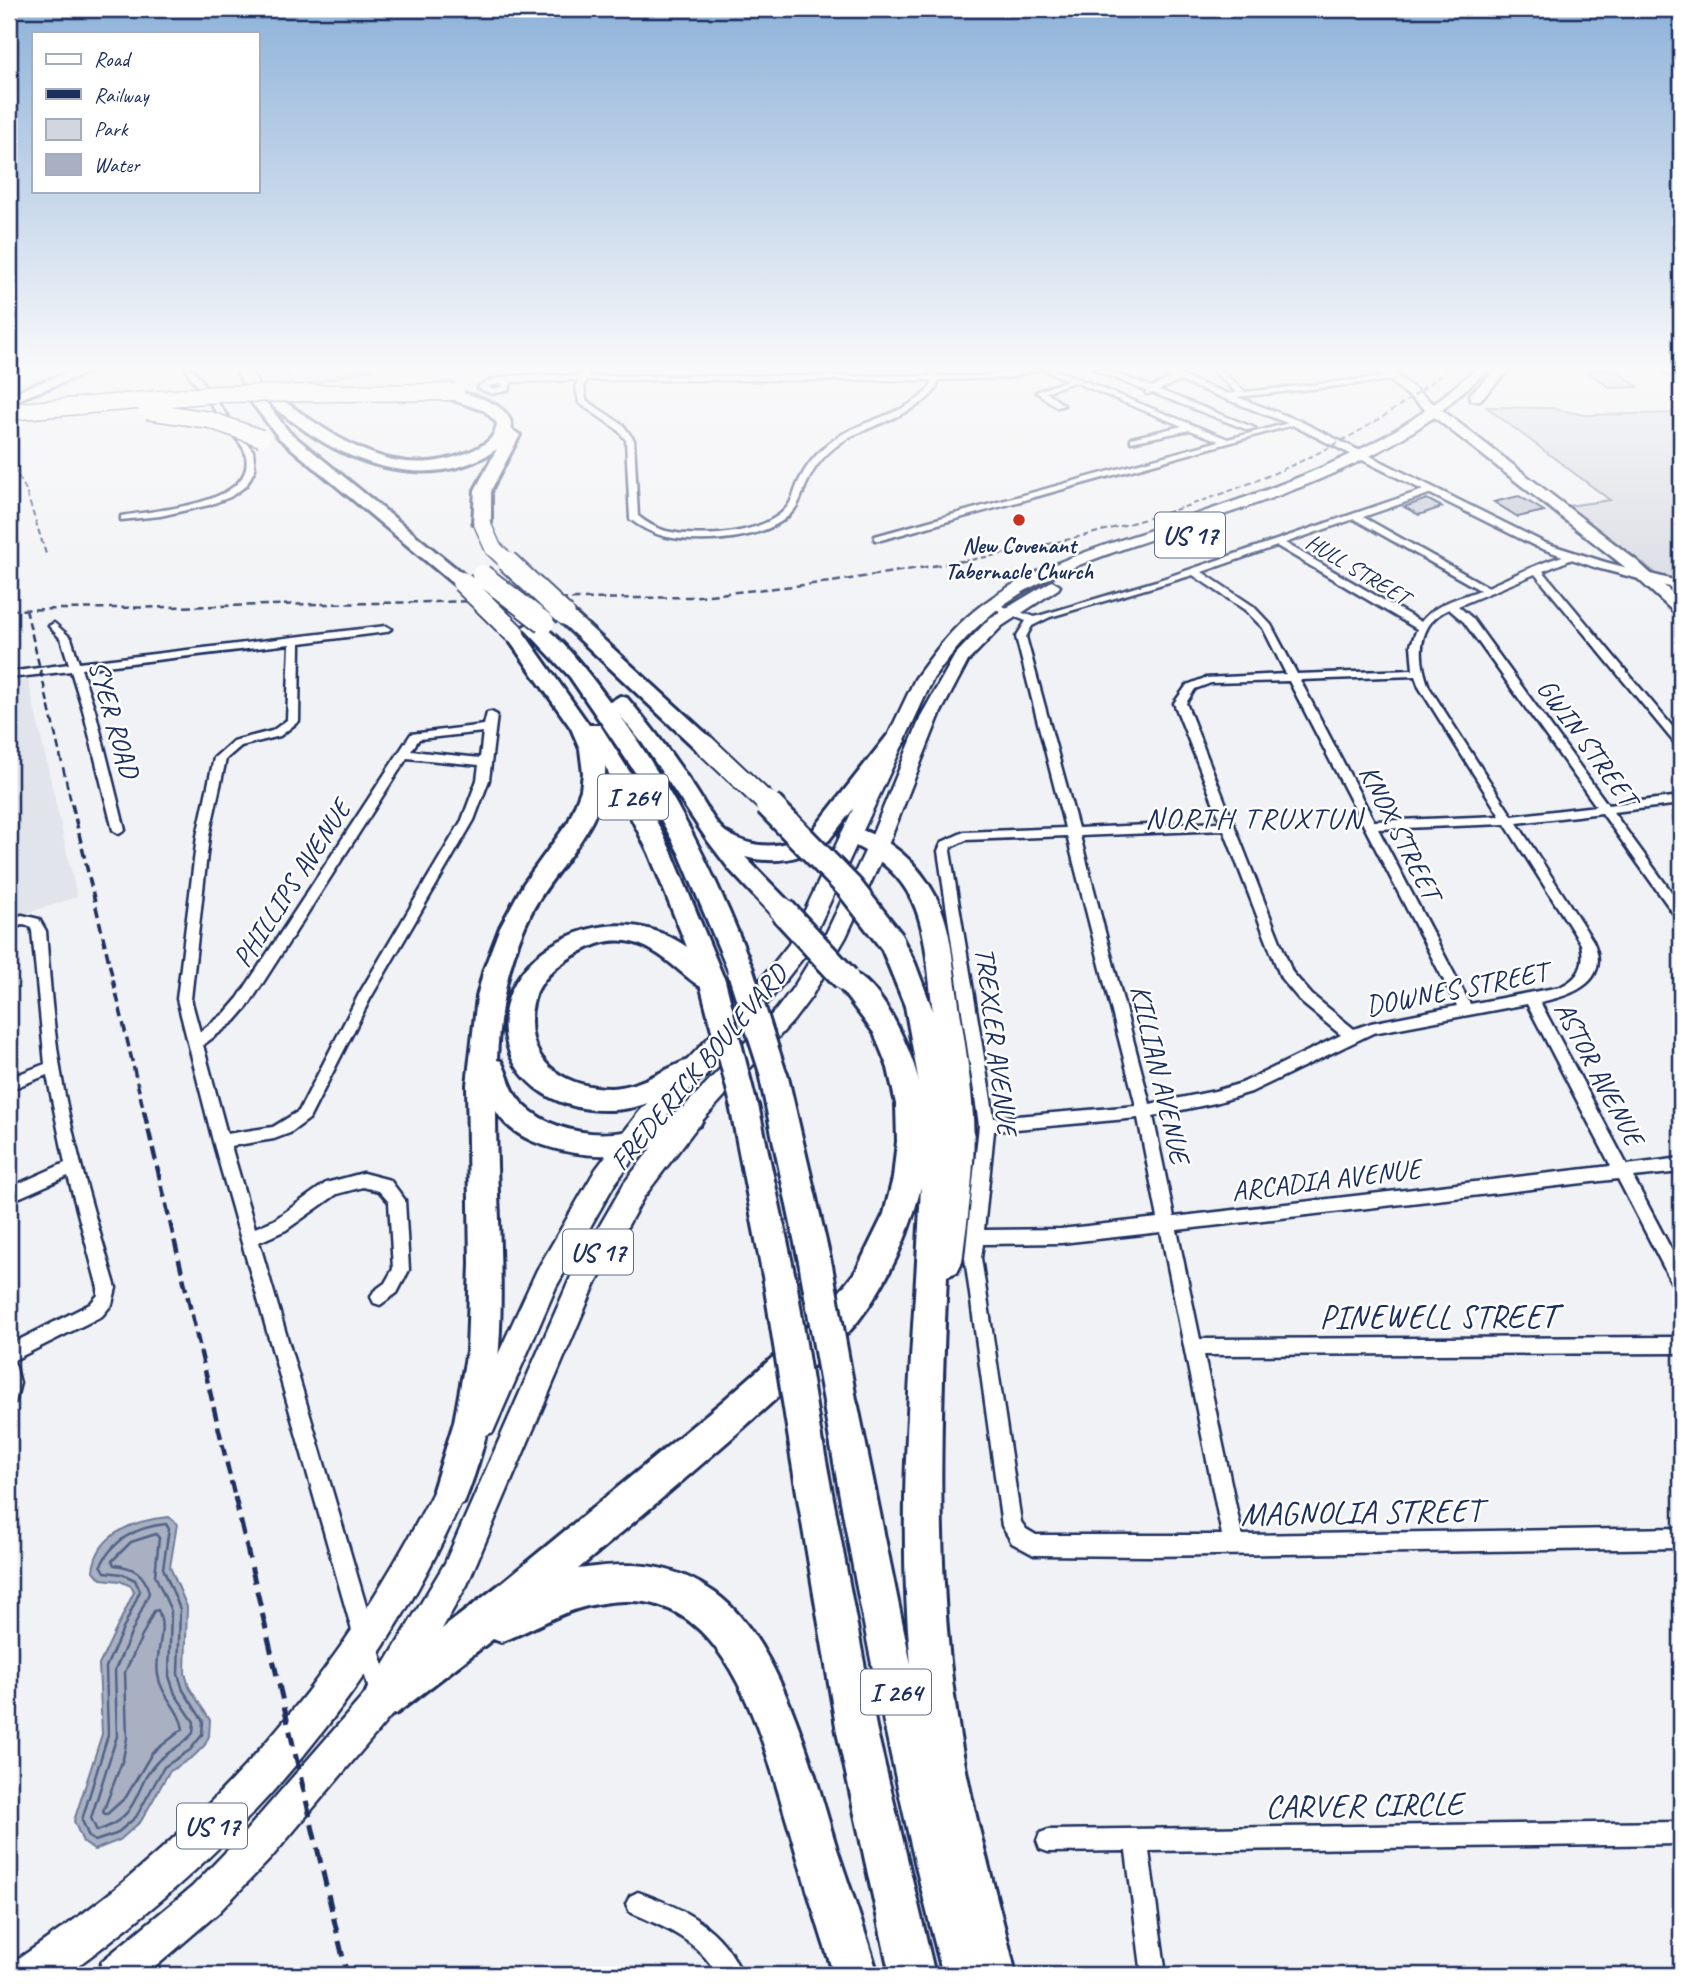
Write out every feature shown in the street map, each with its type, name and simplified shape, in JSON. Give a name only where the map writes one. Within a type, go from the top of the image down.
[{"type":"highway","points":[[297,462],[472,575],[531,628],[596,673],[651,740],[738,864],[863,997],[888,1033],[906,1080],[911,1106],[912,1142],[908,1182],[890,1238],[870,1275],[844,1313],[741,1409],[456,1647],[383,1699]]},
{"type":"highway","name":"I 264","points":[[320,462],[472,575],[531,628],[590,689],[650,777],[683,835],[740,970],[773,1073],[816,1267],[894,1684],[919,1794],[966,1975]]},
{"type":"highway","points":[[338,462],[438,540]]},
{"type":"highway","points":[[378,462],[422,466],[450,462]]},
{"type":"highway","points":[[498,462],[483,490],[482,523],[493,548],[820,854],[867,906],[892,942],[914,988],[924,1020],[933,1070],[937,1152],[922,1485],[930,1658],[940,1739],[955,1821],[995,1975]]},
{"type":"highway","name":"I 264","points":[[531,628],[628,787],[674,878],[713,984],[744,1105],[780,1282],[857,1732],[913,1975]]},
{"type":"highway","points":[[451,1490],[469,1431],[483,1354],[483,1062],[491,995],[506,941],[532,890],[580,823],[594,772],[593,757],[584,730],[531,628]]},
{"type":"highway","points":[[716,836],[736,846],[761,853],[786,853],[806,846],[821,835],[895,741]]},
{"type":"highway","points":[[864,840],[900,865],[929,905],[941,966],[955,1073],[959,1119],[957,1182],[944,1277],[926,1359]]},
{"type":"highway","points":[[696,1068],[649,1091],[632,1096],[595,1099],[574,1095],[547,1084],[523,1058],[515,1033],[517,1007],[529,980],[550,957],[575,943],[600,935],[630,934],[660,942],[713,984]]},
{"type":"highway","points":[[485,1032],[498,1096],[524,1124],[541,1132],[569,1141],[630,1143],[663,1132],[690,1117]]},
{"type":"highway","points":[[456,1647],[549,1598],[600,1584],[628,1583],[676,1593],[699,1605],[720,1622],[739,1643],[768,1698],[856,1975]]},
{"type":"main road","name":"FREDERICK BOULEVARD","points":[[116,1975],[205,1900],[323,1772],[383,1699],[426,1629],[467,1552],[589,1270],[646,1172],[690,1117],[785,1015],[803,991],[835,937],[895,741],[935,661],[966,624],[1017,587],[1064,566],[1356,462]]},
{"type":"main road","name":"FREDERICK BOULEVARD","points":[[29,1975],[101,1924],[182,1855],[232,1805],[313,1714],[365,1645],[404,1582],[451,1490],[557,1257],[584,1210],[630,1143],[776,979],[798,948],[864,840],[957,664],[973,644],[1009,612],[1045,589],[1294,497],[1359,462]]},
{"type":"main road","points":[[1499,462],[1649,578],[1681,610]]},
{"type":"street","points":[[124,518],[214,501],[240,486],[249,473],[252,462]]},
{"type":"street","points":[[631,462],[633,517],[644,526],[659,532],[702,537],[746,532],[777,520],[789,510],[817,462]]},
{"type":"street","points":[[878,538],[1157,462]]},
{"type":"street","points":[[1373,462],[1518,535],[1572,556],[1681,586]]},
{"type":"street","points":[[990,604],[1009,612],[1010,616],[1031,622],[1194,571],[1429,491]]},
{"type":"street","points":[[1355,516],[1485,589]]},
{"type":"street","name":"HULL STREET","points":[[1277,542],[1421,627]]},
{"type":"street","points":[[1351,1035],[1307,999],[1286,974],[1181,709],[1182,696],[1191,687],[1209,680],[1418,673],[1414,653],[1421,627],[1427,618],[1449,604],[1572,556]]},
{"type":"street","points":[[1536,569],[1681,744]]},
{"type":"street","name":"KNOX STREET","points":[[1194,571],[1258,616],[1267,627],[1466,1010]]},
{"type":"street","name":"GWIN STREET","points":[[1449,604],[1468,620],[1681,914]]},
{"type":"street","name":"KILLIAN AVENUE","points":[[1031,622],[1023,631],[1020,642],[1144,1109],[1234,1544]]},
{"type":"street","name":"SYER ROAD","points":[[54,626],[66,638],[76,669],[119,830]]},
{"type":"street","points":[[9,675],[76,669],[386,629]]},
{"type":"street","points":[[295,640],[293,721],[276,734],[229,747],[220,758],[213,785],[185,984],[186,1013],[365,1645],[383,1699]]},
{"type":"street","name":"DOWNES STREET","points":[[987,1125],[1060,1120],[1212,1097],[1245,1088],[1304,1063],[1351,1035],[1395,1023],[1531,998],[1574,987],[1589,972],[1591,955],[1584,938],[1418,673]]},
{"type":"street","name":"PHILLIPS AVENUE","points":[[194,1044],[230,1017],[243,1002],[415,736],[490,721],[486,762]]},
{"type":"street","points":[[221,1141],[274,1133],[285,1129],[304,1115],[364,998],[468,820],[477,800],[486,762],[403,754]]},
{"type":"street","points":[[1370,825],[1510,820],[1681,800]]},
{"type":"street","points":[[1072,832],[1228,826]]},
{"type":"street","name":"TREXLER AVENUE","points":[[1041,1545],[1026,1542],[1018,1536],[1010,1515],[973,1258],[987,1125],[944,850],[950,841],[970,836],[1072,832]]},
{"type":"street","points":[[9,924],[22,920],[34,922],[39,931],[44,1010],[52,1067],[74,1166],[107,1288],[106,1298],[96,1310],[9,1354]]},
{"type":"street","name":"ASTOR AVENUE","points":[[1531,998],[1681,1284]]},
{"type":"street","points":[[9,1084],[52,1067]]},
{"type":"street","points":[[9,1195],[74,1166]]},
{"type":"street","name":"ARCADIA AVENUE","points":[[976,1237],[1060,1236],[1681,1166]]},
{"type":"street","points":[[249,1238],[280,1225],[332,1188],[363,1180],[384,1185],[397,1200],[401,1270],[391,1289],[380,1297]]},
{"type":"street","name":"PINEWELL STREET","points":[[1195,1347],[1681,1345]]},
{"type":"street","points":[[9,1370],[9,1395]]},
{"type":"street","name":"MAGNOLIA STREET","points":[[1041,1545],[1681,1538]]},
{"type":"street","name":"CARVER CIRCLE","points":[[1048,1841],[1681,1833]]},
{"type":"street","points":[[1136,1840],[1154,1975]]},
{"type":"street","points":[[638,1904],[669,1914],[687,1924],[713,1948],[730,1975]]},
{"type":"shaded area","points":[[28,680],[77,897],[9,919],[9,682]]},
{"type":"green space","points":[[1559,462],[1681,462],[1681,582],[1658,575],[1568,506],[1610,500]]},
{"type":"water","points":[[169,1517],[177,1524],[170,1567],[187,1607],[185,1673],[189,1687],[210,1720],[209,1736],[205,1745],[194,1756],[169,1772],[141,1821],[120,1840],[94,1850],[83,1842],[74,1821],[102,1734],[99,1665],[134,1592],[131,1586],[120,1581],[101,1579],[93,1570],[102,1546],[120,1530],[144,1521]]},
{"type":"building","points":[[1519,496],[1544,511],[1518,517],[1494,502]]},
{"type":"building","points":[[1427,499],[1442,507],[1419,515],[1404,507]]},
{"type":"railway","points":[[10,462],[25,488],[46,554]]},
{"type":"railway","points":[[953,563],[1016,551],[1148,518],[1214,497],[1298,462]]},
{"type":"railway","points":[[26,610],[690,597],[831,582],[963,561]]},
{"type":"railway","points":[[9,610],[26,610]]},
{"type":"railway","points":[[26,610],[72,806]]},
{"type":"railway","points":[[72,804],[144,1112]]},
{"type":"railway","points":[[144,1111],[235,1498]]},
{"type":"railway","points":[[235,1497],[347,1975]]},
{"type":"place","name":"New Covenant Tabernacle Church","points":[[1019,520]]},
{"type":"district","name":"NORTH TRUXTUN","points":[[1254,818]]}]
